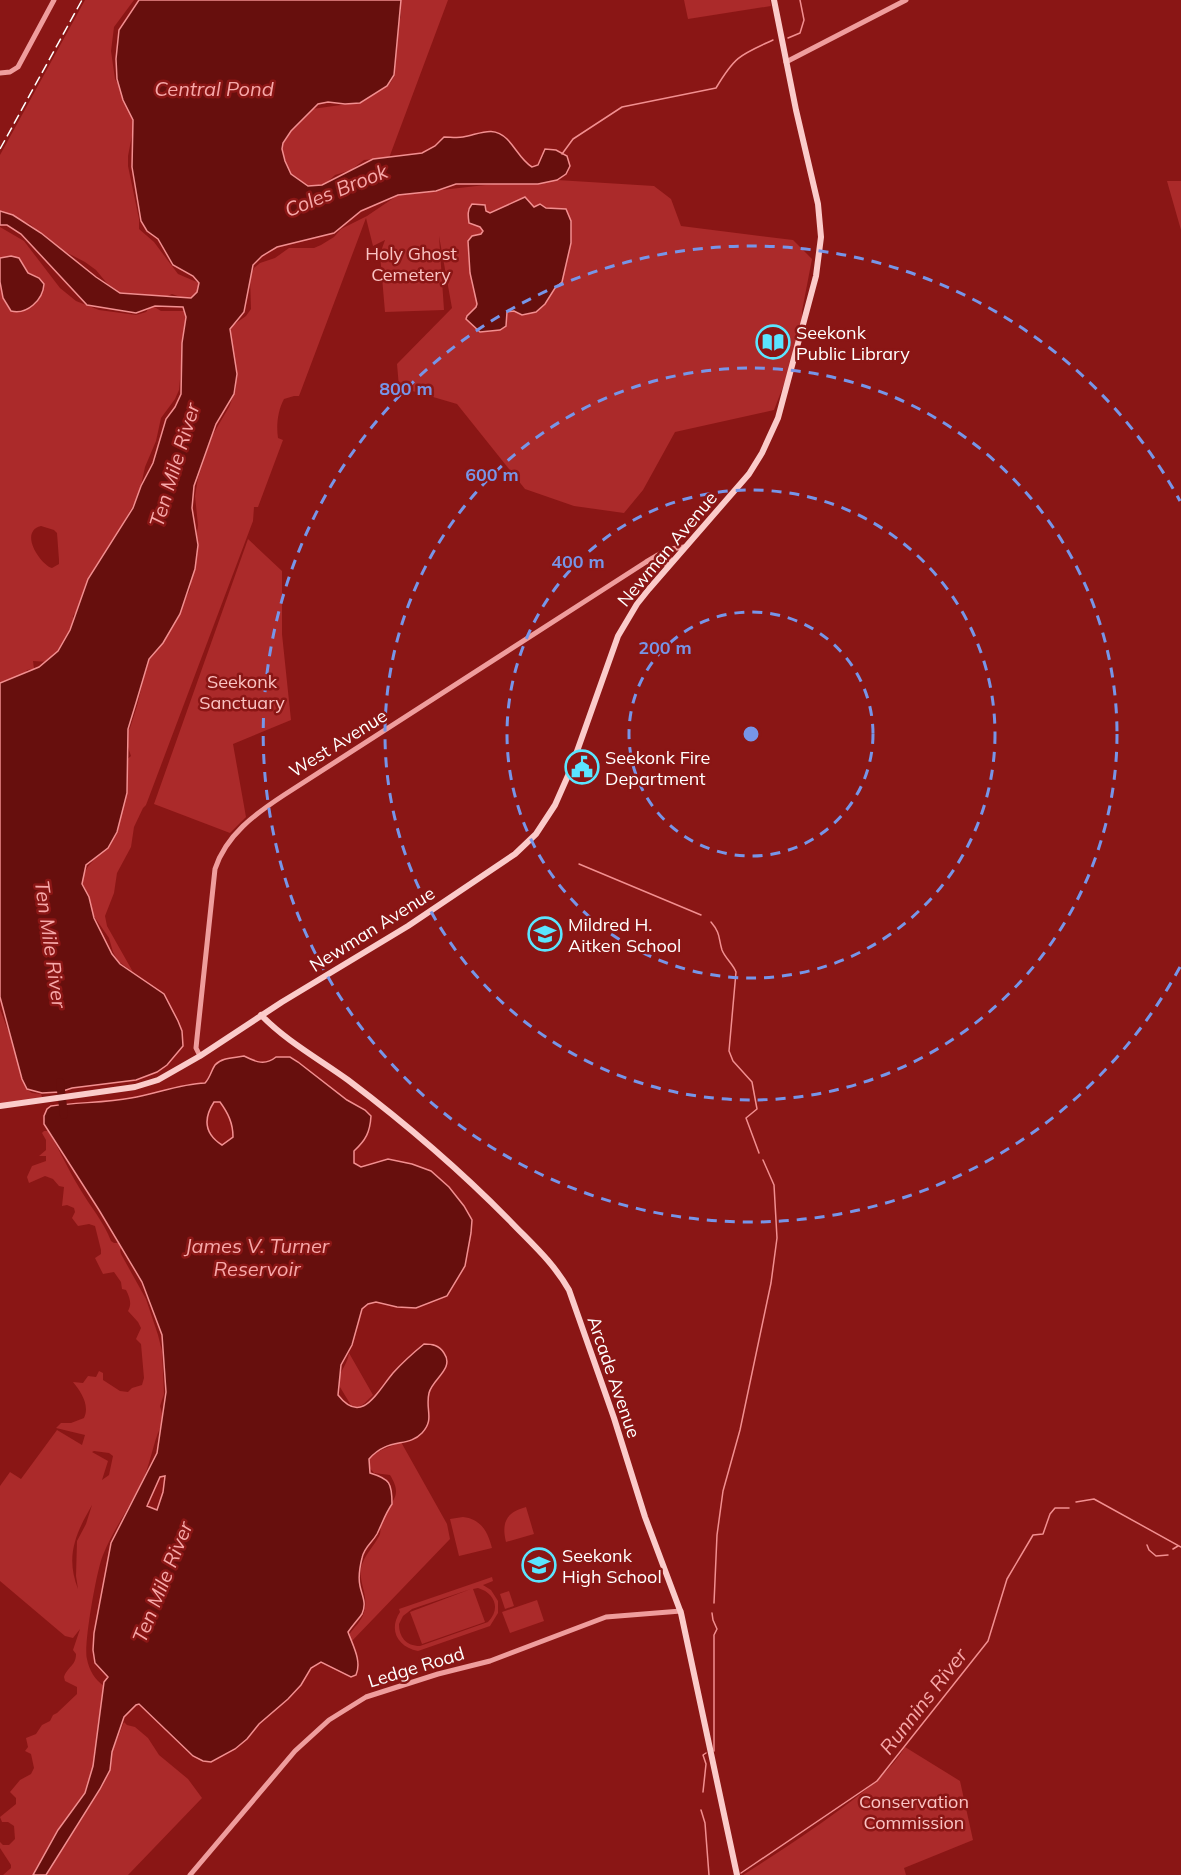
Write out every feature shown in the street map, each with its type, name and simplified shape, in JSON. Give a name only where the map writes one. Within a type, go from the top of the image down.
[{"type":"main road","name":"Newman Avenue","points":[[0,1106],[147,1084],[183,1066],[449,899],[515,854],[546,823],[563,789],[618,636],[637,604],[749,474],[771,435],[790,379],[816,276],[821,237],[818,207],[774,0]]},
{"type":"main road","name":"Arcade Avenue","points":[[261,1015],[278,1031],[362,1090],[416,1135],[547,1257],[569,1290],[614,1418],[645,1517],[681,1611],[737,1875]]},
{"type":"street","points":[[0,73],[10,72],[18,67],[54,0]]},
{"type":"street","points":[[786,62],[906,0]]},
{"type":"street","name":"West Avenue","points":[[200,1056],[196,1048],[215,869],[224,849],[243,826],[293,789],[663,552],[684,547]]},
{"type":"street","points":[[663,552],[670,564]]},
{"type":"street","points":[[654,558],[670,564]]},
{"type":"street","name":"Ledge Road","points":[[190,1875],[296,1751],[329,1720],[366,1697],[427,1677],[490,1661],[606,1617],[681,1611]]},
{"type":"green space","points":[[85,0],[134,0],[114,27],[111,51],[115,79],[126,96],[134,125],[128,166],[139,229],[154,242],[178,274],[199,283],[195,297],[186,299],[172,294],[158,300],[144,294],[117,292],[96,270],[52,245],[30,224],[0,214],[0,155]]},
{"type":"green space","points":[[401,0],[448,0],[389,158],[364,160],[351,170],[335,175],[322,187],[298,188],[282,158],[282,145],[285,137],[312,109],[363,102],[391,82],[395,75],[394,48],[396,26],[401,17]]},
{"type":"green space","points":[[684,0],[770,0],[771,6],[688,19]]},
{"type":"green space","name":"Holy Ghost Cemetery","points":[[557,180],[654,186],[671,199],[681,226],[793,240],[812,259],[802,311],[802,338],[774,410],[675,432],[643,490],[624,513],[574,506],[525,489],[457,404],[399,387],[397,364],[452,308],[439,236],[444,310],[385,312],[380,254],[385,240],[373,246],[366,218],[299,396],[284,399],[282,403],[277,428],[278,438],[283,440],[258,507],[254,507],[253,521],[146,805],[134,827],[131,847],[117,873],[114,893],[105,916],[107,926],[133,972],[118,961],[109,938],[91,912],[83,879],[94,859],[124,762],[131,756],[124,735],[130,728],[149,657],[174,625],[175,618],[190,590],[198,525],[195,496],[198,478],[212,436],[229,407],[236,389],[230,333],[232,326],[246,316],[251,309],[250,277],[254,268],[289,248],[314,248],[321,245],[334,237],[341,229],[367,216],[398,195],[494,184]]},
{"type":"green space","points":[[1167,181],[1181,181],[1181,230]]},
{"type":"green space","points":[[0,227],[24,241],[60,288],[76,301],[99,310],[136,315],[146,312],[151,305],[161,311],[187,311],[187,321],[182,338],[179,390],[161,418],[156,441],[145,467],[136,500],[73,616],[75,632],[49,662],[33,661],[34,669],[27,670],[22,677],[0,685],[0,282],[3,299],[11,311],[39,278],[28,273],[22,262],[11,256],[0,258]],"holes":[[[41,526],[57,533],[59,564],[52,568],[47,566],[38,555],[31,541],[31,535],[34,529]]]},
{"type":"green space","name":"Seekonk Sanctuary","points":[[248,539],[282,571],[282,634],[291,720],[233,744],[246,817],[230,833],[154,804]]},
{"type":"green space","points":[[0,1009],[15,1049],[26,1089],[32,1093],[41,1094],[43,1100],[0,1108]]},
{"type":"green space","points":[[48,1131],[111,1241],[122,1246],[121,1254],[146,1299],[162,1351],[164,1394],[160,1406],[164,1421],[144,1477],[107,1545],[97,1575],[86,1652],[91,1671],[104,1686],[93,1766],[85,1793],[58,1830],[33,1875],[3,1875],[11,1868],[11,1865],[0,1848],[0,1842],[3,1845],[9,1845],[15,1839],[14,1826],[8,1822],[2,1822],[0,1817],[16,1804],[16,1798],[10,1792],[20,1780],[31,1774],[34,1768],[31,1754],[25,1751],[28,1747],[26,1738],[36,1734],[42,1725],[50,1721],[53,1715],[77,1694],[77,1687],[65,1681],[64,1677],[75,1661],[76,1654],[73,1650],[80,1629],[73,1638],[65,1636],[0,1581],[0,1486],[10,1472],[21,1479],[57,1430],[82,1445],[85,1435],[56,1428],[61,1423],[71,1423],[84,1418],[86,1413],[82,1394],[73,1382],[83,1383],[88,1376],[96,1377],[99,1371],[103,1373],[103,1380],[120,1391],[128,1392],[142,1385],[144,1378],[141,1344],[136,1339],[141,1328],[128,1311],[129,1298],[126,1290],[122,1289],[121,1282],[114,1272],[103,1274],[95,1258],[101,1254],[101,1250],[95,1226],[89,1224],[78,1226],[72,1218],[74,1208],[67,1205],[62,1206],[64,1187],[59,1186],[53,1179],[45,1176],[29,1183],[27,1177],[32,1166],[46,1161],[46,1156],[39,1156],[46,1150],[46,1140],[42,1133]],"holes":[[[92,1452],[109,1453],[113,1456],[109,1475],[102,1480],[108,1461]],[[92,1505],[77,1541],[78,1589],[72,1566],[72,1555],[77,1535]]]},
{"type":"green space","points":[[349,1353],[373,1395],[364,1404],[356,1407],[352,1407],[337,1382]]},
{"type":"green space","points":[[401,1442],[447,1524],[450,1539],[350,1643],[349,1635],[362,1618],[365,1606],[361,1568],[379,1537],[381,1521],[396,1495],[390,1475],[374,1473],[366,1464],[372,1454]]},
{"type":"green space","points":[[526,1507],[534,1534],[506,1542],[504,1529],[507,1519],[514,1512]]},
{"type":"green space","points":[[463,1517],[475,1520],[483,1527],[492,1548],[459,1556],[450,1519]]},
{"type":"green space","points":[[492,1577],[493,1581],[483,1585],[491,1590],[498,1601],[498,1613],[490,1626],[418,1651],[405,1646],[397,1637],[395,1625],[399,1609]],"holes":[[[471,1589],[410,1612],[422,1644],[485,1622],[473,1589],[484,1590],[492,1598],[495,1607],[488,1622],[420,1646],[411,1644],[402,1637],[399,1624],[403,1616],[412,1609]]]},
{"type":"green space","points":[[509,1591],[514,1606],[505,1609],[500,1594]]},
{"type":"green space","points":[[537,1600],[544,1621],[510,1633],[502,1612]]},
{"type":"green space","points":[[124,1722],[135,1727],[148,1738],[159,1755],[188,1779],[202,1798],[128,1875],[46,1875],[109,1772],[112,1752]]},
{"type":"green space","name":"Conservation Commission","points":[[905,1747],[960,1781],[973,1840],[904,1868],[906,1875],[743,1875],[860,1795],[884,1773]]},
{"type":"water","name":"Central Pond","points":[[139,0],[401,0],[394,75],[387,86],[360,103],[318,104],[291,131],[283,143],[285,161],[291,174],[308,186],[322,185],[373,159],[422,153],[435,146],[444,137],[463,137],[491,131],[502,135],[532,167],[538,165],[545,149],[556,150],[567,156],[570,166],[566,174],[557,180],[538,184],[456,184],[436,191],[398,195],[361,211],[334,233],[277,247],[253,265],[244,312],[230,329],[237,374],[234,394],[216,424],[194,486],[192,508],[198,545],[195,569],[180,614],[163,643],[149,659],[128,729],[127,793],[117,832],[108,848],[86,865],[82,884],[89,897],[94,918],[112,954],[120,964],[164,994],[182,1031],[183,1046],[167,1065],[157,1072],[136,1080],[42,1093],[27,1089],[22,1079],[0,997],[0,683],[39,667],[58,651],[70,630],[88,579],[133,508],[153,463],[166,419],[181,394],[182,343],[186,317],[183,307],[155,306],[136,313],[87,305],[21,234],[7,225],[0,225],[0,211],[13,215],[41,233],[120,293],[191,298],[197,292],[199,283],[193,276],[173,265],[158,239],[147,231],[141,221],[132,167],[133,120],[123,100],[117,79],[116,59],[119,30]]},
{"type":"water","points":[[525,197],[534,207],[540,204],[546,208],[566,209],[571,221],[571,243],[562,282],[536,312],[522,315],[514,311],[507,312],[506,326],[500,330],[480,332],[466,319],[477,304],[470,273],[468,241],[472,236],[481,234],[483,231],[480,227],[469,223],[469,209],[472,204],[485,205],[486,211],[490,213]]},
{"type":"water","points":[[11,256],[19,258],[28,273],[39,278],[44,284],[37,301],[23,311],[17,312],[11,311],[3,298],[0,282],[0,258]]},
{"type":"water","name":"James V. Turner Reservoir","points":[[244,1056],[264,1062],[276,1057],[290,1057],[347,1100],[365,1110],[371,1116],[370,1127],[362,1143],[354,1151],[354,1163],[361,1167],[388,1159],[431,1171],[449,1187],[472,1220],[465,1266],[447,1296],[416,1308],[397,1307],[376,1302],[362,1309],[352,1345],[341,1365],[338,1395],[347,1404],[362,1407],[375,1396],[396,1369],[424,1344],[440,1348],[447,1359],[447,1364],[429,1393],[429,1419],[422,1433],[416,1438],[383,1448],[369,1459],[370,1473],[382,1477],[388,1483],[392,1504],[377,1534],[364,1551],[361,1561],[359,1579],[364,1603],[363,1610],[348,1632],[358,1664],[356,1675],[351,1677],[321,1662],[311,1668],[301,1685],[259,1724],[247,1739],[235,1749],[211,1762],[193,1756],[139,1704],[136,1705],[124,1717],[112,1752],[110,1770],[100,1789],[46,1875],[33,1875],[58,1830],[85,1793],[93,1766],[104,1682],[108,1677],[95,1663],[94,1633],[111,1543],[157,1453],[166,1392],[162,1335],[142,1282],[44,1124],[44,1116],[51,1106],[121,1100],[186,1085],[205,1083],[218,1062]],"holes":[[[214,1102],[220,1102],[228,1114],[232,1127],[233,1137],[222,1145],[212,1136],[208,1126],[208,1114]],[[165,1476],[157,1510],[147,1506],[160,1477]]]},
{"type":"waterway","name":"Coles Brook","points":[[788,38],[800,33],[804,20],[800,0]]},
{"type":"waterway","name":"Coles Brook","points":[[562,154],[573,139],[622,107],[716,88],[728,69],[739,58],[773,40]]},
{"type":"waterway","points":[[579,864],[701,915]]},
{"type":"waterway","points":[[711,922],[718,933],[723,953],[736,972],[729,1051],[733,1061],[752,1082],[757,1109],[746,1118],[759,1153]]},
{"type":"waterway","name":"Ten Mile River","points":[[60,1082],[64,1115]]},
{"type":"waterway","points":[[714,1603],[717,1535],[723,1491],[740,1430],[771,1283],[777,1238],[774,1185],[763,1160]]},
{"type":"waterway","name":"Runnins River","points":[[1076,1502],[1094,1499],[1181,1547]]},
{"type":"waterway","name":"Runnins River","points":[[741,1873],[877,1781],[988,1641],[1007,1579],[1033,1535],[1043,1534],[1050,1514],[1055,1508],[1069,1508]]},
{"type":"waterway","name":"Runnins River","points":[[1147,1545],[1156,1556],[1168,1555]]},
{"type":"waterway","name":"Runnins River","points":[[1173,1549],[1178,1546]]},
{"type":"waterway","points":[[712,1613],[717,1629],[714,1635],[714,1751]]},
{"type":"waterway","points":[[703,1792],[706,1764],[703,1755],[706,1753]]},
{"type":"waterway","points":[[701,1810],[705,1823],[709,1875]]},
{"type":"railway","points":[[0,149],[82,0]]},
{"type":"place","name":"Seekonk Public Library","points":[[773,342]]},
{"type":"place","name":"Seekonk Fire Department","points":[[582,767]]},
{"type":"place","name":"Mildred H. Aitken School","points":[[545,934]]},
{"type":"place","name":"Seekonk High School","points":[[539,1565]]}]
